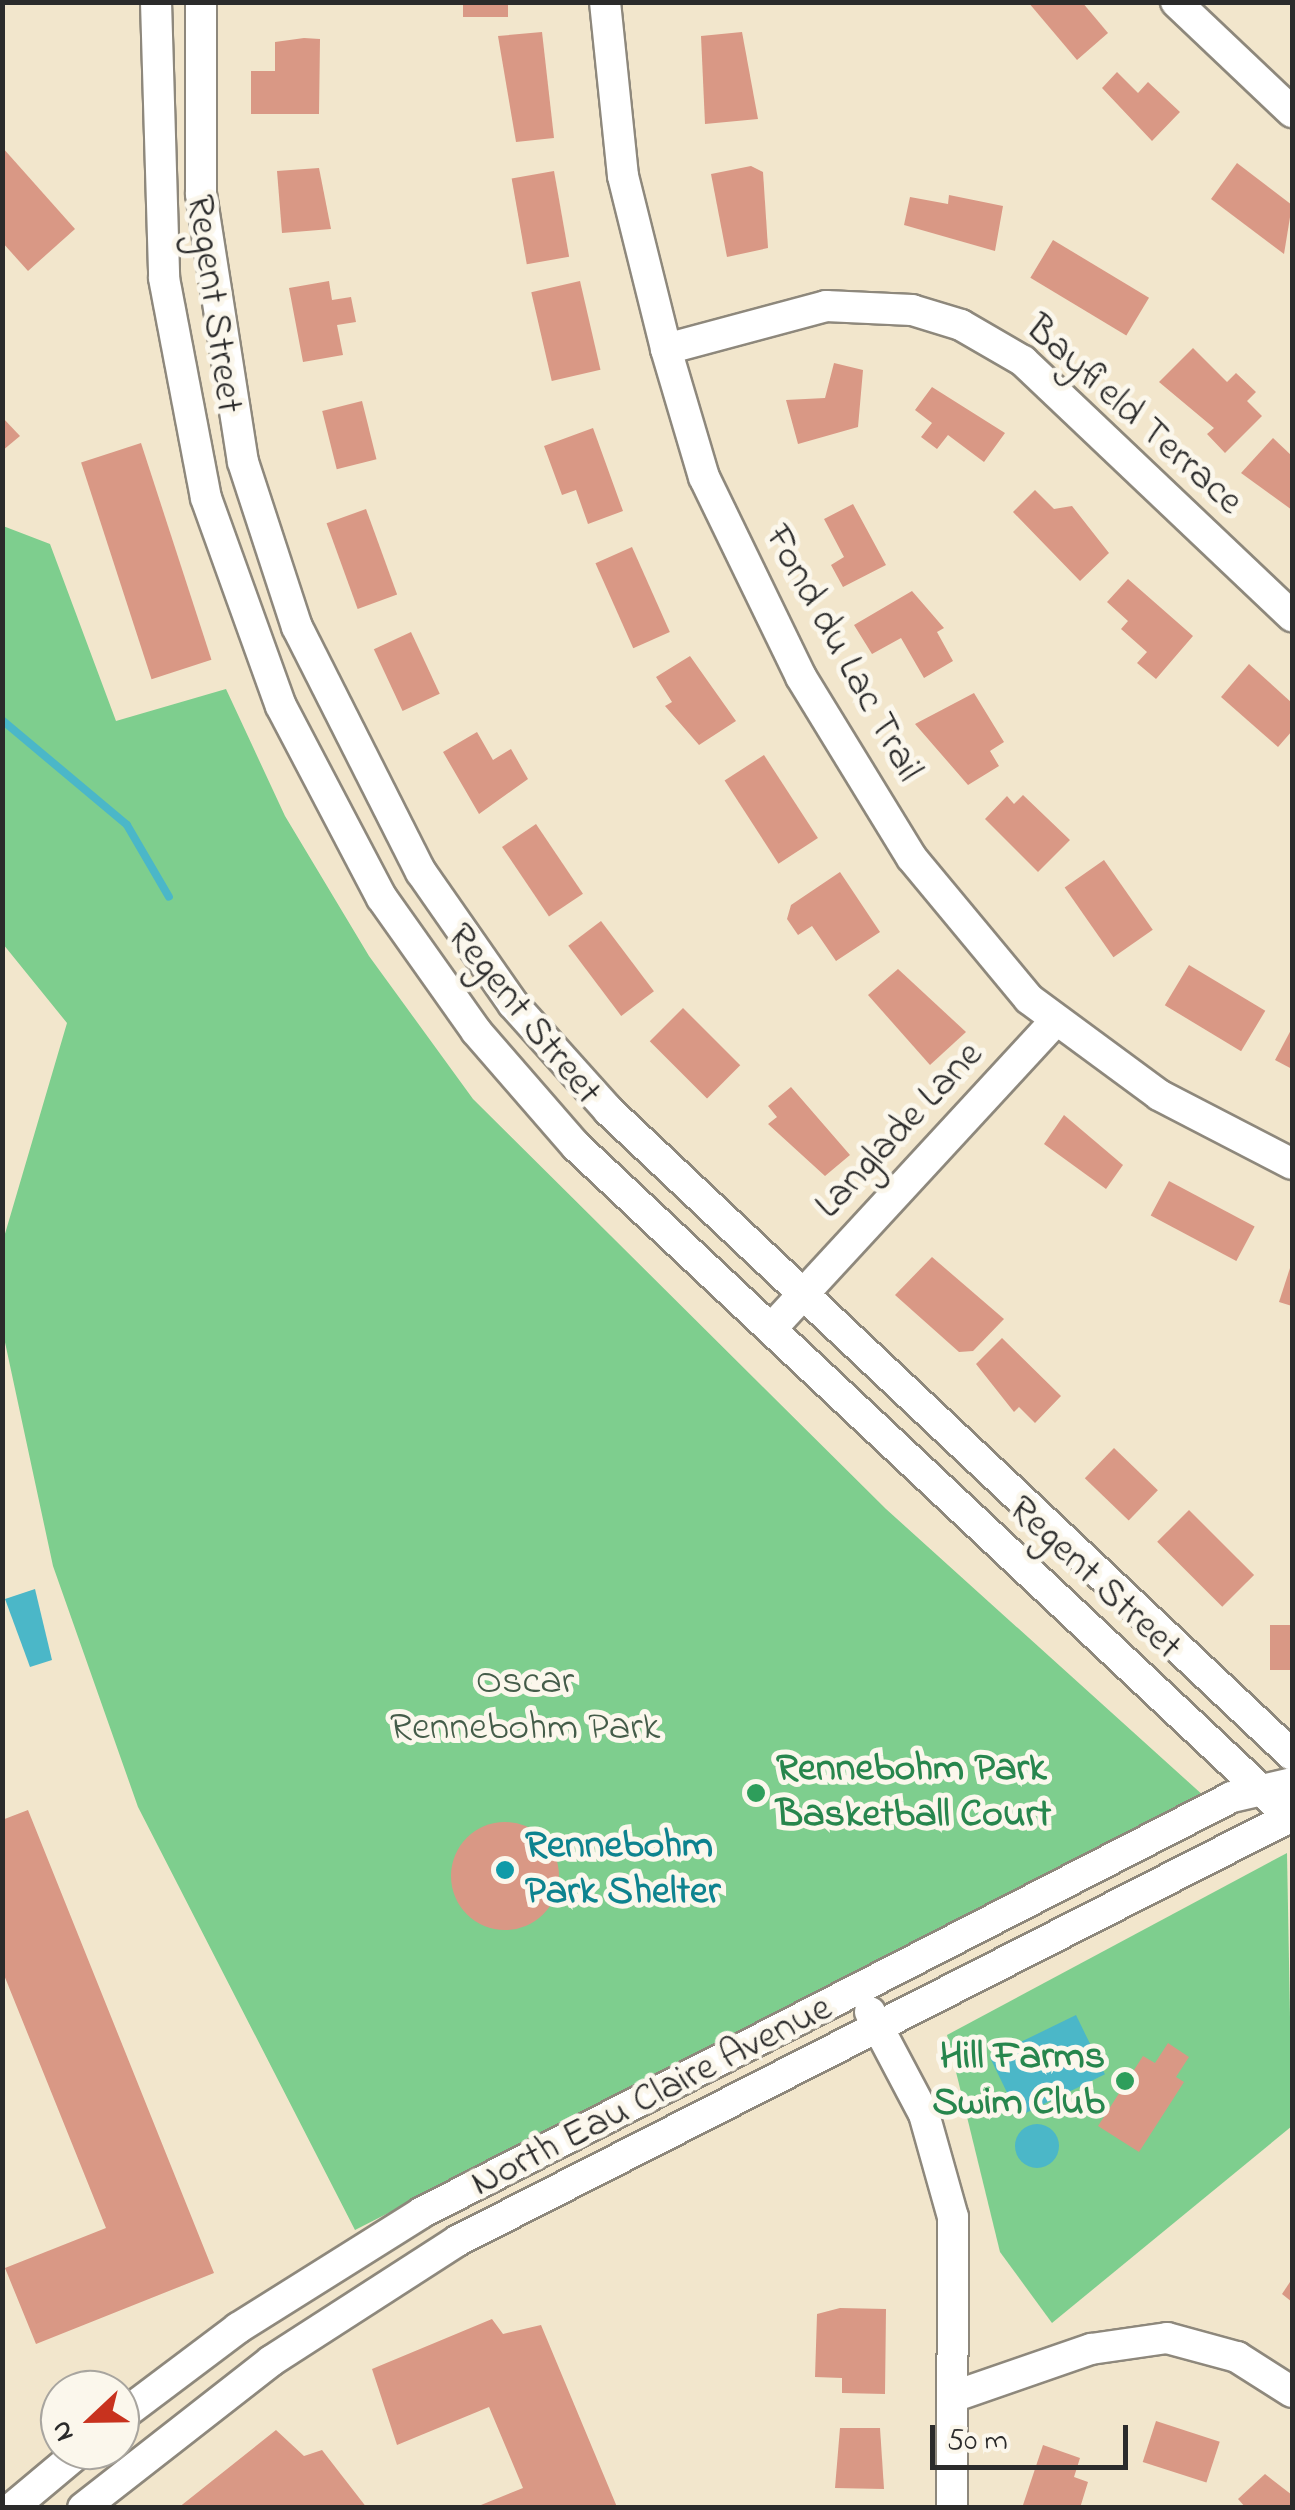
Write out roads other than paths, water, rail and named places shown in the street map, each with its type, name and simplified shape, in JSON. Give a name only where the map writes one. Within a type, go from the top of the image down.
[{"type":"street","name":"Regent Street","points":[[156,2],[156,192],[170,336],[212,516],[281,706],[338,826],[476,1031],[576,1146],[1292,1818]]},
{"type":"street","name":"Regent Street","points":[[202,2],[201,194],[220,356],[271,557],[324,688],[421,872],[513,1004],[608,1110],[1292,1754]]},
{"type":"street","name":"Fond du Lac Trail","points":[[605,2],[622,176],[666,348],[704,477],[801,677],[912,858],[1055,1021],[1158,1096],[1292,1164]]},
{"type":"street","points":[[1176,2],[1292,112]]},
{"type":"street","name":"Bayfield Terrace","points":[[666,348],[826,306],[912,310],[960,325],[1024,361],[1292,616]]},
{"type":"street","name":"Langlade Lane","points":[[772,1328],[1055,1021]]},
{"type":"street","name":"North Eau Claire Avenue","points":[[140,2403],[366,2245],[856,1987],[1257,1788],[1292,1783]]},
{"type":"street","name":"North Eau Claire Avenue","points":[[83,2508],[259,2370],[457,2241],[1292,1818]]},
{"type":"street","points":[[856,1987],[924,2114],[949,2199],[958,2395],[952,2508]]},
{"type":"street","points":[[958,2395],[1091,2349],[1167,2338],[1238,2357],[1292,2392]]},
{"type":"street","points":[[12,2508],[57,2470]]},
{"type":"water","points":[[35,1589],[52,1660],[30,1667],[5,1599]]},
{"type":"water","points":[[1076,2015],[1105,2074],[1019,2116],[990,2057]]},
{"type":"water","points":[[1037,2124],[1053,2130],[1059,2146],[1053,2162],[1037,2168],[1021,2162],[1015,2146],[1021,2130]]},
{"type":"waterway","points":[[2,720],[127,825],[169,897]]},
{"type":"place","name":"Rennebohm Park Basketball Court","points":[[756,1793]]},
{"type":"place","name":"Rennebohm Park Shelter","points":[[505,1870]]},
{"type":"place","name":"Hill Farms Swim Club","points":[[1125,2081]]},
{"type":"park label","name":"Oscar Rennebohm Park","points":[[525,1706]]}]
